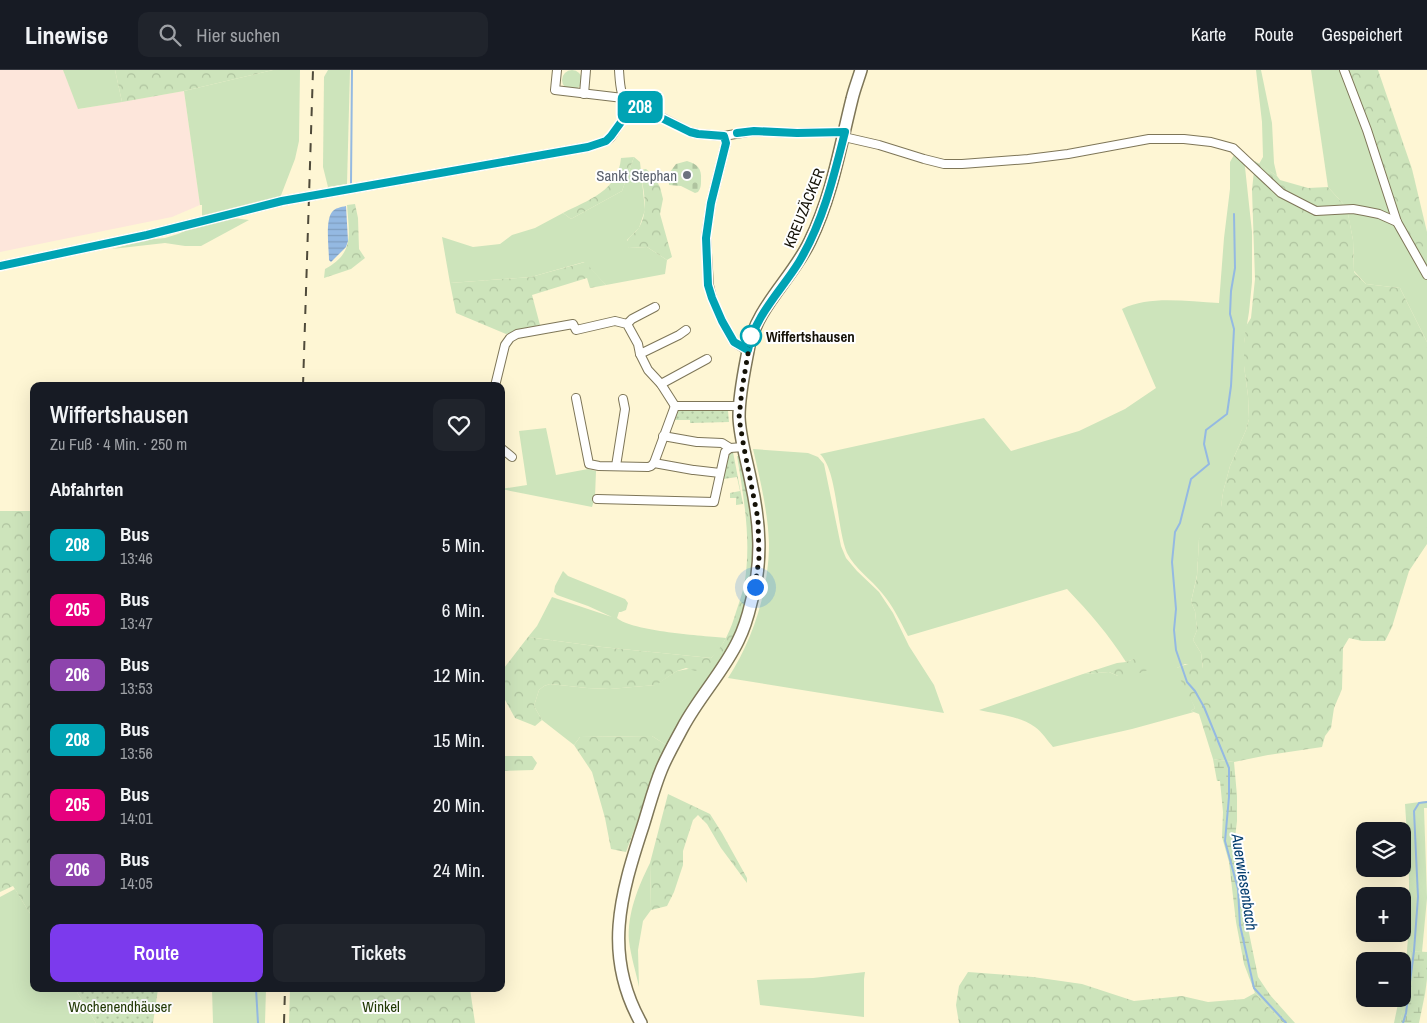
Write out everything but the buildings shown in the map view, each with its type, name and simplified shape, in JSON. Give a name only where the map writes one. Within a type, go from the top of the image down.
[{"type":"street","points":[[557,70],[555,90],[623,98]]},
{"type":"street","points":[[584,94],[586,70]]},
{"type":"street","points":[[619,70],[623,98],[626,103],[632,107],[637,106],[645,109],[690,132],[698,134],[724,136],[754,131],[844,134],[944,164],[1028,159],[1149,139],[1184,138],[1233,148],[1281,193],[1316,211],[1364,210],[1380,214],[1397,222]]},
{"type":"street","name":"KREUZÄCKER","points":[[641,1023],[633,1008],[622,974],[618,941],[623,893],[662,768],[684,725],[738,642],[752,600],[759,558],[758,519],[739,418],[750,338],[764,310],[811,240],[828,197],[860,70]]},
{"type":"street","points":[[1344,70],[1367,130],[1397,222],[1427,275]]},
{"type":"street","points":[[0,266],[147,235],[282,201],[588,147],[606,141],[632,107]]},
{"type":"street","points":[[724,136],[726,143],[711,203],[706,238],[708,285],[718,312],[734,342],[748,350]]},
{"type":"street","points":[[627,324],[632,319],[655,308]]},
{"type":"street","points":[[496,382],[505,346],[510,338],[517,334],[573,324],[576,330],[615,321],[627,324],[638,344],[640,354],[648,370],[675,406]]},
{"type":"street","points":[[640,354],[686,330]]},
{"type":"street","points":[[660,384],[707,359]]},
{"type":"street","points":[[576,398],[589,464],[651,466],[675,406]]},
{"type":"street","points":[[616,466],[625,409],[623,399]]},
{"type":"street","points":[[675,406],[740,406]]},
{"type":"street","points":[[663,436],[698,442],[722,443],[730,448],[744,448]]},
{"type":"street","points":[[597,499],[714,502],[723,459],[730,448]]},
{"type":"street","points":[[505,451],[512,457]]},
{"type":"street","points":[[654,462],[720,473]]},
{"type":"shaded area","points":[[0,70],[63,70],[79,109],[184,91],[200,205],[172,217],[0,252]]},
{"type":"green space","points":[[63,70],[115,70],[122,102],[78,109]]},
{"type":"green space","points":[[115,70],[273,70],[184,91],[122,102]]},
{"type":"green space","points":[[273,70],[300,70],[299,141],[295,159],[280,198],[233,208],[202,218],[202,205],[200,205],[184,91]]},
{"type":"green space","points":[[328,70],[350,70],[347,184],[328,187],[323,167],[324,77]]},
{"type":"green space","points":[[572,70],[579,73],[582,80],[579,87],[572,90],[565,87],[562,80],[565,73]]},
{"type":"green space","points":[[1256,70],[1261,70],[1272,123],[1274,163],[1277,176],[1259,164],[1263,157],[1262,122]]},
{"type":"green space","points":[[1311,70],[1343,70],[1391,211],[1390,214],[1347,208],[1328,187]]},
{"type":"green space","points":[[1348,70],[1378,70],[1412,169],[1427,232],[1427,271],[1399,219]]},
{"type":"green space","points":[[1234,150],[1244,158],[1252,232],[1252,282],[1244,343],[1244,366],[1249,419],[1230,466],[1221,507],[1199,539],[1197,575],[1191,602],[1195,611],[1197,630],[1193,640],[1201,653],[1203,669],[1185,664],[1177,668],[1195,708],[1191,711],[1194,712],[1132,729],[1053,747],[1040,731],[1029,723],[979,710],[1083,674],[1109,672],[1118,676],[1134,659],[1126,662],[1113,642],[1067,589],[908,636],[886,598],[854,564],[847,553],[843,542],[834,486],[826,462],[820,454],[984,418],[1011,451],[1079,431],[1125,409],[1156,388],[1122,309],[1145,302],[1157,301],[1219,303],[1230,189],[1230,162],[1234,155]]},
{"type":"green space","points":[[634,157],[640,162],[645,210],[639,228],[627,240],[629,248],[647,247],[667,260],[665,274],[606,285],[584,262],[531,277],[450,283],[442,237],[473,247],[500,244],[512,235],[535,228],[563,213],[571,219],[622,191]]},
{"type":"green space","points":[[634,157],[622,191],[571,219],[563,213],[592,199],[608,186],[619,169],[621,158]]},
{"type":"green space","points":[[687,161],[696,165],[701,172],[700,188],[695,193],[681,186],[669,185],[666,181],[671,183],[673,179],[667,176],[676,164]]},
{"type":"green space","points":[[1255,161],[1280,180],[1308,188],[1328,187],[1347,208],[1353,240],[1354,272],[1366,284],[1400,288],[1427,342],[1427,544],[1409,571],[1392,627],[1385,641],[1362,641],[1349,638],[1343,648],[1342,689],[1334,708],[1331,728],[1325,736],[1322,747],[1234,762],[1213,759],[1199,714],[1191,711],[1195,708],[1177,673],[1177,668],[1190,665],[1203,668],[1201,653],[1193,640],[1197,630],[1195,611],[1191,602],[1197,576],[1199,539],[1207,506],[1221,507],[1230,466],[1249,419],[1244,366],[1244,343],[1246,326],[1251,318],[1255,279],[1252,190]]},
{"type":"green space","points":[[646,169],[653,175],[660,187],[663,199],[660,214],[672,257],[667,260],[647,247],[629,248],[626,244],[638,229],[644,215],[645,200],[640,170]]},
{"type":"green space","points":[[355,204],[358,218],[359,249],[365,258],[351,269],[324,278],[325,269],[335,263],[346,249],[349,234],[347,205]]},
{"type":"green space","points":[[1356,211],[1366,212],[1389,221],[1398,228],[1427,278],[1427,342],[1400,288],[1366,284],[1354,271],[1353,240],[1348,214]]},
{"type":"green space","points":[[234,218],[249,220],[201,246],[165,243],[112,249],[145,240],[165,238],[192,228]]},
{"type":"green space","points":[[585,262],[606,285],[590,288],[587,278],[532,295],[540,325],[506,334],[456,313],[450,283],[531,277]]},
{"type":"green space","points":[[724,409],[728,411],[729,422],[690,423],[690,420],[672,420],[678,410]]},
{"type":"green space","points":[[546,428],[556,475],[588,469],[596,471],[595,497],[592,507],[505,490],[527,485],[519,431]]},
{"type":"green space","points":[[753,449],[808,453],[818,457],[824,464],[841,546],[846,558],[879,592],[893,613],[909,646],[934,685],[944,713],[728,678],[745,647],[758,614],[763,596],[768,561],[767,520]]},
{"type":"green space","points":[[733,452],[743,504],[736,505],[736,498],[730,498],[730,493],[740,491],[737,477],[724,479],[723,485],[720,484],[728,454]]},
{"type":"green space","points":[[737,456],[741,456],[752,520],[753,560],[748,593],[739,628],[721,663],[695,671],[686,668],[677,671],[656,685],[610,689],[550,684],[539,690],[534,706],[542,720],[535,726],[515,718],[505,700],[505,667],[528,637],[711,658],[716,653],[732,625],[743,589],[746,570],[747,537]]},
{"type":"green space","points":[[0,511],[30,511],[30,914],[13,886],[0,892]]},
{"type":"green space","points":[[563,571],[568,576],[625,599],[628,603],[626,610],[619,612],[617,618],[625,623],[652,630],[726,638],[718,652],[711,658],[528,637],[537,626],[552,597],[612,617],[557,595],[554,592],[555,586]]},
{"type":"green space","points":[[1134,659],[1146,660],[1148,670],[1137,674],[1118,676],[1109,672],[1083,674],[1117,663]]},
{"type":"green space","points":[[721,663],[689,705],[666,745],[652,736],[580,737],[574,745],[542,720],[534,706],[539,690],[550,684],[610,689],[655,685],[677,671]]},
{"type":"green space","points":[[652,736],[666,745],[626,852],[611,849],[605,818],[592,772],[574,745],[580,737]]},
{"type":"green space","points":[[505,756],[532,756],[537,763],[533,770],[505,771]]},
{"type":"green space","points":[[1213,759],[1234,762],[1237,796],[1235,838],[1242,872],[1246,918],[1258,977],[1270,995],[1295,1023],[1283,1023],[1255,993],[1244,964],[1236,922],[1229,862],[1222,837],[1223,812],[1220,781],[1217,781]]},
{"type":"green space","points":[[668,794],[710,814],[747,878],[747,883],[721,848],[707,824],[698,815],[693,820],[683,851],[683,865],[674,892],[667,906],[651,910],[650,863]]},
{"type":"green space","points":[[1427,801],[1427,808],[1424,808],[1427,898],[1422,952],[1406,952],[1407,942],[1411,942],[1411,887],[1409,887],[1409,877],[1411,877],[1411,822],[1406,822],[1405,804]]},
{"type":"green space","points":[[650,863],[651,910],[643,921],[638,950],[639,987],[630,947],[629,931],[634,901]]},
{"type":"green space","points":[[15,889],[30,913],[30,992],[77,992],[96,1023],[0,1023],[0,897]]},
{"type":"green space","points":[[1411,952],[1427,952],[1425,994],[1419,1023],[1400,1023],[1403,1007],[1411,1007]]},
{"type":"green space","points":[[865,972],[864,1017],[760,1005],[757,980],[813,978]]},
{"type":"green space","points":[[968,972],[1033,977],[1082,984],[1134,1001],[1182,996],[1208,1002],[1244,999],[1255,993],[1283,1023],[959,1023],[956,1005],[959,986]]},
{"type":"green space","name":"Wochenendhäuser","points":[[77,992],[158,992],[153,1023],[96,1023]]},
{"type":"green space","points":[[212,992],[266,992],[265,1023],[213,1023]]},
{"type":"green space","name":"Winkel","points":[[290,992],[470,992],[475,1023],[289,1023]]},
{"type":"green space","points":[[1397,1007],[1404,1007],[1400,1023],[1394,1023]]},
{"type":"water","points":[[346,206],[348,241],[346,247],[331,262],[329,260],[328,235],[330,216],[338,208]]},
{"type":"waterway","points":[[351,183],[352,70]]},
{"type":"waterway","points":[[1234,214],[1235,268],[1230,314],[1234,329],[1231,386],[1227,414],[1206,430],[1204,444],[1209,464],[1191,479],[1180,523],[1175,532],[1172,562],[1176,609],[1174,630],[1176,650],[1187,682],[1195,691],[1204,707],[1229,768],[1229,797],[1225,841],[1238,889],[1240,925],[1254,988],[1286,1023]]},
{"type":"waterway","name":"Auerwiesenbach","points":[[1403,1023],[1414,951],[1418,897],[1414,811],[1419,803],[1427,802]]},
{"type":"waterway","points":[[256,992],[258,1023]]},
{"type":"railway","points":[[303,382],[313,70]]},
{"type":"railway","points":[[284,1023],[285,992]]},
{"type":"bus line","name":"208","points":[[0,266],[147,235],[282,201],[588,147],[606,141],[632,107],[637,106],[690,132],[724,136],[726,143],[711,203],[706,238],[708,285],[722,321],[734,342],[748,350],[750,338],[764,310],[811,240],[828,197],[845,132],[797,133],[754,131],[737,133]]},
{"type":"place","name":"Sankt Stephan","points":[[687,175]]},
{"type":"place","name":"Wiffertshausen","points":[[751,336]]},
{"type":"route","points":[[751,336],[739,418],[758,519],[760,547],[755,587]]}]
